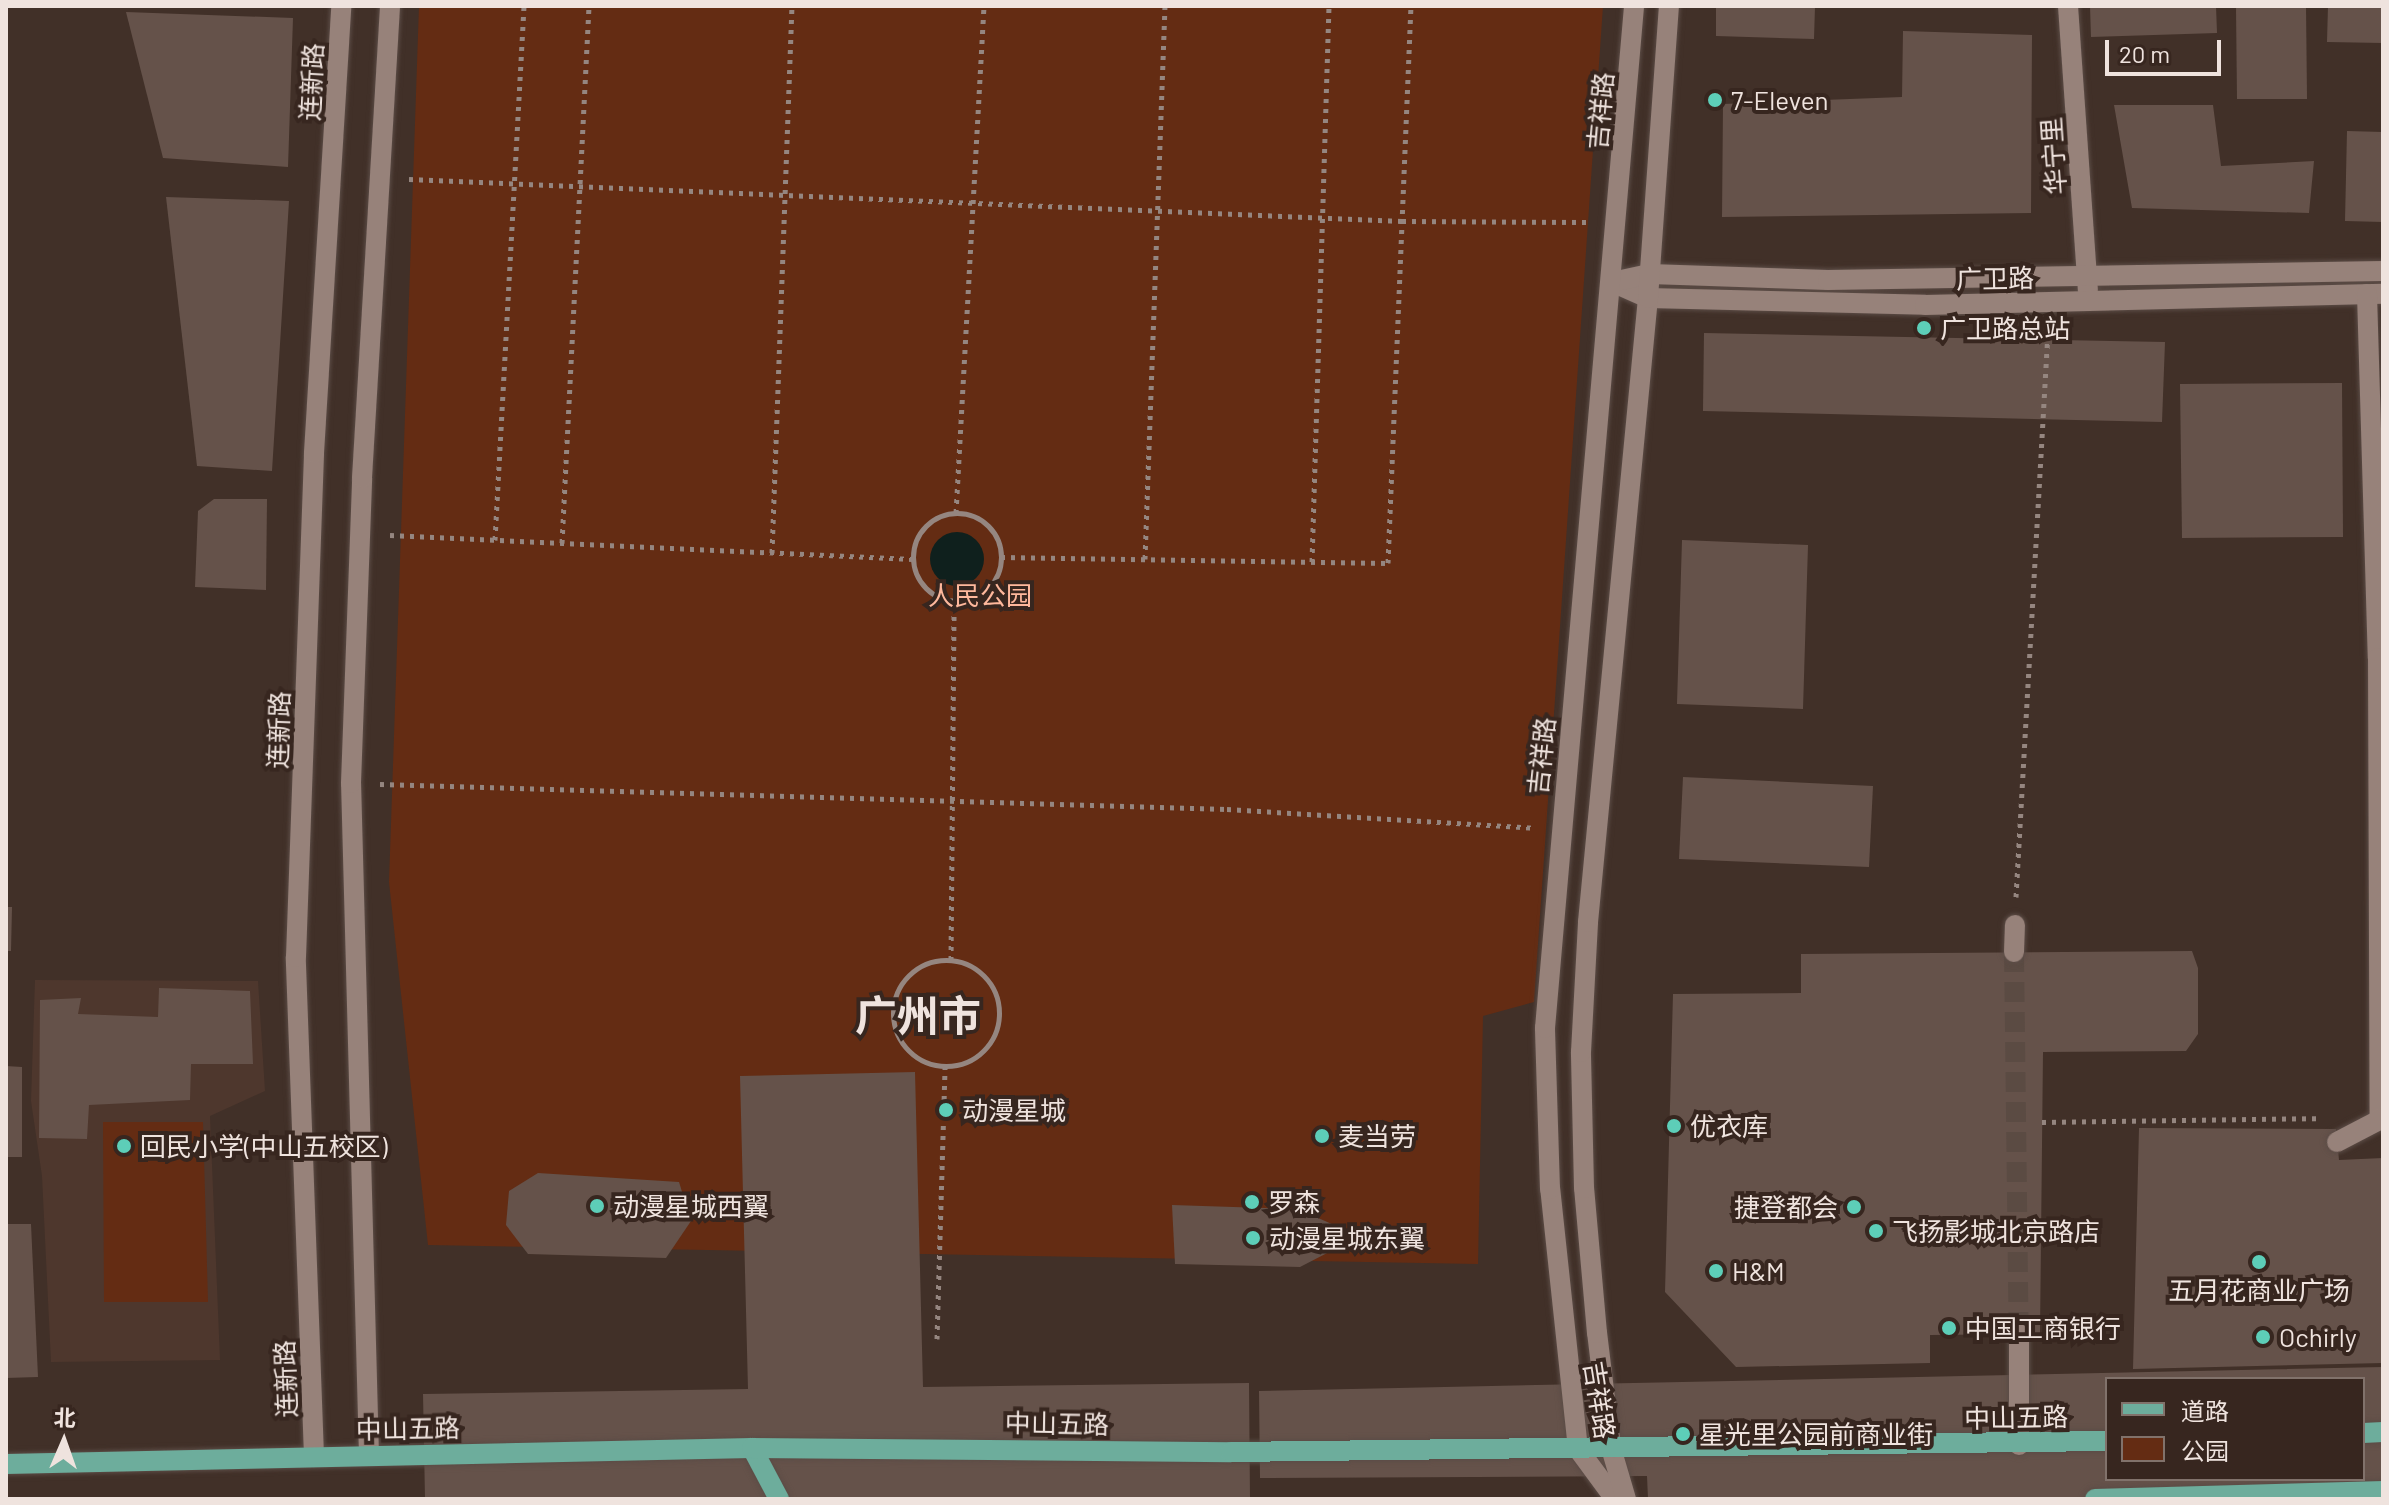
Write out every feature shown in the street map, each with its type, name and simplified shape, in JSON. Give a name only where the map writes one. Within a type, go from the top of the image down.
[{"type":"main road","name":"中山五路","points":[[6,1464],[752,1448],[1578,1449],[2019,1445],[2105,1441]]},
{"type":"main road","points":[[752,1448],[779,1499]]},
{"type":"main road","points":[[2095,1499],[2383,1491]]},
{"type":"street","name":"连新路","points":[[314,1456],[296,957],[314,453],[341,6]]},
{"type":"street","points":[[369,1455],[351,783],[360,534],[390,6]]},
{"type":"street","name":"吉祥路","points":[[1615,1499],[1578,1449],[1547,1124],[1547,1000],[1634,6]]},
{"type":"street","name":"吉祥路","points":[[1626,1499],[1611,1448],[1584,1188],[1581,1052],[1588,922],[1648,298],[1669,6]]},
{"type":"street","name":"华宁里","points":[[2068,6],[2089,302]]},
{"type":"street","name":"广卫路","points":[[1612,282],[1650,274],[1828,280],[2383,271]]},
{"type":"street","name":"广卫路","points":[[1612,282],[1648,298],[1925,305],[2375,294]]},
{"type":"street","points":[[2337,1142],[2381,1118],[2375,294]]},
{"type":"street","points":[[2014,952],[2015,925]]},
{"type":"street","points":[[2019,1334],[2019,1445]]},
{"type":"path","points":[[495,540],[524,6]]},
{"type":"path","points":[[562,543],[589,6]]},
{"type":"path","points":[[772,553],[792,6]]},
{"type":"path","points":[[956,513],[984,6]]},
{"type":"path","points":[[1145,559],[1165,6]]},
{"type":"path","points":[[1312,562],[1329,6]]},
{"type":"path","points":[[1001,557],[1388,563],[1411,6]]},
{"type":"path","points":[[380,177],[1402,221],[1617,223]]},
{"type":"path","points":[[2015,925],[2050,303]]},
{"type":"path","points":[[956,513],[982,522],[999,544],[1001,557],[992,584],[982,594],[954,603],[928,591],[918,580],[912,559],[918,536],[927,524],[956,513]]},
{"type":"path","points":[[360,534],[912,559]]},
{"type":"path","points":[[951,960],[954,603]]},
{"type":"path","points":[[351,783],[1227,809],[1560,830]]},
{"type":"path","points":[[951,960],[981,973],[993,987],[999,1025],[979,1056],[945,1067],[923,1062],[904,1048],[894,1027],[894,1004],[902,983],[919,967],[951,960]]},
{"type":"path","points":[[937,1339],[945,1067]]},
{"type":"path","points":[[2042,1122],[2381,1118]]},
{"type":"shaded area","name":"回民小学(中山五校区)","points":[[35,980],[258,981],[265,1091],[210,1116],[220,1360],[51,1362],[42,1176],[31,1101]]},
{"type":"green space","name":"人民公园","points":[[419,6],[1603,6],[1534,1002],[1483,1016],[1478,1264],[428,1245],[389,882]]},
{"type":"green space","points":[[103,1122],[203,1122],[208,1302],[104,1302]]},
{"type":"water","points":[[957,532],[976,540],[984,559],[976,578],[957,586],[938,578],[930,559],[938,540]]},
{"type":"building","points":[[1716,6],[1815,6],[1814,39],[1716,36]]},
{"type":"building","points":[[2090,6],[2216,6],[2217,33],[2091,37]]},
{"type":"building","points":[[2236,6],[2306,6],[2307,99],[2237,99]]},
{"type":"building","points":[[2328,6],[2383,6],[2383,43],[2327,42]]},
{"type":"building","points":[[126,12],[293,18],[288,167],[163,158]]},
{"type":"building","points":[[1903,31],[2032,35],[2031,213],[1722,217],[1723,104],[1902,97]]},
{"type":"building","points":[[2114,105],[2213,105],[2221,166],[2314,161],[2309,213],[2132,208]]},
{"type":"building","points":[[2347,131],[2383,132],[2383,222],[2345,221]]},
{"type":"building","points":[[166,197],[289,201],[272,471],[197,466]]},
{"type":"building","points":[[1704,333],[2165,342],[2162,422],[1703,411]]},
{"type":"building","points":[[2342,383],[2343,537],[2182,538],[2180,384]]},
{"type":"building","points":[[214,499],[267,499],[266,590],[195,587],[198,511]]},
{"type":"building","points":[[1682,540],[1808,545],[1803,709],[1677,704]]},
{"type":"building","points":[[1683,777],[1873,786],[1869,867],[1679,859]]},
{"type":"building","points":[[6,907],[12,907],[11,951],[6,951]]},
{"type":"building","name":"捷登都会","points":[[2192,951],[2198,968],[2198,1034],[2186,1051],[2043,1052],[2040,1334],[1930,1335],[1930,1363],[1736,1367],[1665,1292],[1673,994],[1801,993],[1801,954]]},
{"type":"building","points":[[159,988],[250,991],[253,1064],[191,1064],[190,1100],[89,1105],[87,1139],[39,1138],[40,1000],[81,998],[78,1014],[158,1017]]},
{"type":"building","points":[[6,1066],[22,1067],[22,1157],[6,1157]]},
{"type":"building","points":[[915,1072],[923,1387],[1249,1383],[1250,1499],[425,1499],[423,1394],[748,1389],[740,1076]]},
{"type":"building","name":"五月花商业广场","points":[[2139,1128],[2336,1129],[2339,1160],[2383,1158],[2383,1363],[2133,1369]]},
{"type":"building","name":"动漫星城西翼","points":[[538,1173],[679,1182],[691,1221],[666,1258],[528,1254],[506,1225],[509,1191]]},
{"type":"building","name":"动漫星城东翼","points":[[1172,1205],[1298,1209],[1334,1225],[1331,1251],[1300,1267],[1175,1264]]},
{"type":"building","points":[[6,1224],[31,1224],[38,1377],[6,1378]]},
{"type":"building","name":"星光里公园前商业街","points":[[2383,1367],[2383,1499],[1648,1499],[1647,1476],[1260,1478],[1259,1391]]},
{"type":"tunnel","points":[[2014,952],[2019,1334]]},
{"type":"place","name":"7-Eleven","points":[[1715,100]]},
{"type":"place","name":"广卫路总站","points":[[1924,328]]},
{"type":"place","name":"动漫星城","points":[[946,1110]]},
{"type":"place","name":"优衣库","points":[[1674,1126]]},
{"type":"place","name":"麦当劳","points":[[1322,1136]]},
{"type":"place","name":"回民小学(中山五校区)","points":[[124,1146]]},
{"type":"place","name":"罗森","points":[[1252,1202]]},
{"type":"place","name":"动漫星城西翼","points":[[597,1206]]},
{"type":"place","name":"捷登都会","points":[[1854,1207]]},
{"type":"place","name":"飞扬影城北京路店","points":[[1876,1231]]},
{"type":"place","name":"动漫星城东翼","points":[[1253,1238]]},
{"type":"place","name":"五月花商业广场","points":[[2259,1262]]},
{"type":"place","name":"H&M","points":[[1716,1271]]},
{"type":"place","name":"中国工商银行","points":[[1949,1328]]},
{"type":"place","name":"Ochirly","points":[[2263,1337]]},
{"type":"place","name":"星光里公园前商业街","points":[[1683,1434]]},
{"type":"district","name":"广州市","points":[[918,1014]]}]
